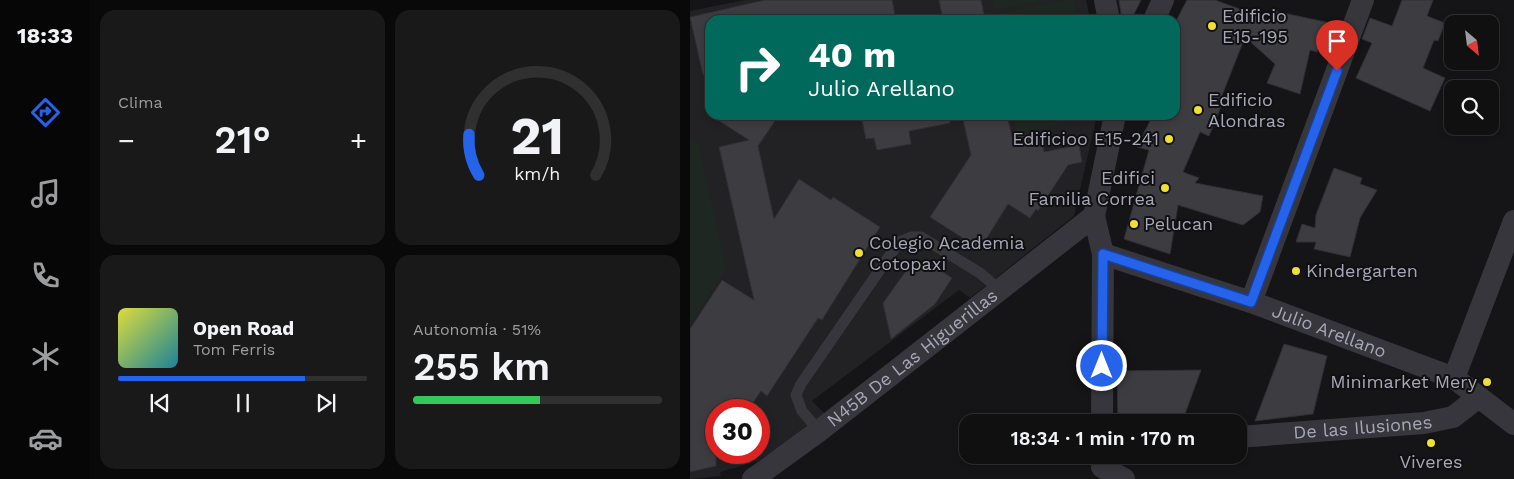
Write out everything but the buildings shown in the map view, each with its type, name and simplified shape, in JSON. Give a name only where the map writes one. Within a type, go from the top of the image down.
[{"type":"street","points":[[1105,0],[1108,15]]},
{"type":"street","points":[[1156,15],[1163,0]]},
{"type":"street","points":[[1251,302],[1363,0]]},
{"type":"street","points":[[1102,414],[1103,254],[1094,216],[1114,120]]},
{"type":"street","name":"N45B De Las Higuerillas","points":[[753,479],[819,431],[1094,216]]},
{"type":"street","points":[[1454,378],[1514,221]]},
{"type":"street","name":"Julio Arellano","points":[[1103,254],[1251,302],[1454,378],[1514,424]]},
{"type":"street","name":"De las Ilusiones","points":[[1247,436],[1424,424],[1453,418],[1479,397]]},
{"type":"street","points":[[1102,467],[1124,479]]},
{"type":"lane","points":[[819,431],[802,411],[796,395],[801,384],[899,242],[911,237],[921,237],[980,273],[1000,290]]},
{"type":"shaded area","name":"Colegio Academia Cotopaxi","points":[[745,0],[1086,0],[1089,15],[705,15],[705,120],[1096,120],[1074,216],[970,298],[959,290],[812,401],[825,414],[770,453],[770,399],[705,399],[705,464],[748,464],[720,472],[721,476],[690,479],[690,11]]},
{"type":"shaded area","points":[[993,0],[1046,0],[995,10]]},
{"type":"shaded area","points":[[1074,0],[1077,15],[996,15]]},
{"type":"shaded area","points":[[1013,120],[1081,120],[1016,133]]},
{"type":"shaded area","points":[[690,138],[699,145],[726,269],[690,325]]},
{"type":"place","name":"Edificio E15-195","points":[[1212,26]]},
{"type":"place","name":"Edificio Alondras","points":[[1198,110]]},
{"type":"place","name":"Edificioo E15-241","points":[[1169,139]]},
{"type":"place","name":"Edifici Familia Correa","points":[[1165,188]]},
{"type":"place","name":"Pelucan","points":[[1134,224]]},
{"type":"place","name":"Colegio Academia Cotopaxi","points":[[859,253]]},
{"type":"place","name":"Kindergarten","points":[[1296,271]]},
{"type":"place","name":"Minimarket Mery","points":[[1487,382]]},
{"type":"place","name":"Viveres","points":[[1431,443]]},
{"type":"route","points":[[1102,366],[1103,254],[1251,302],[1337,71]]}]
